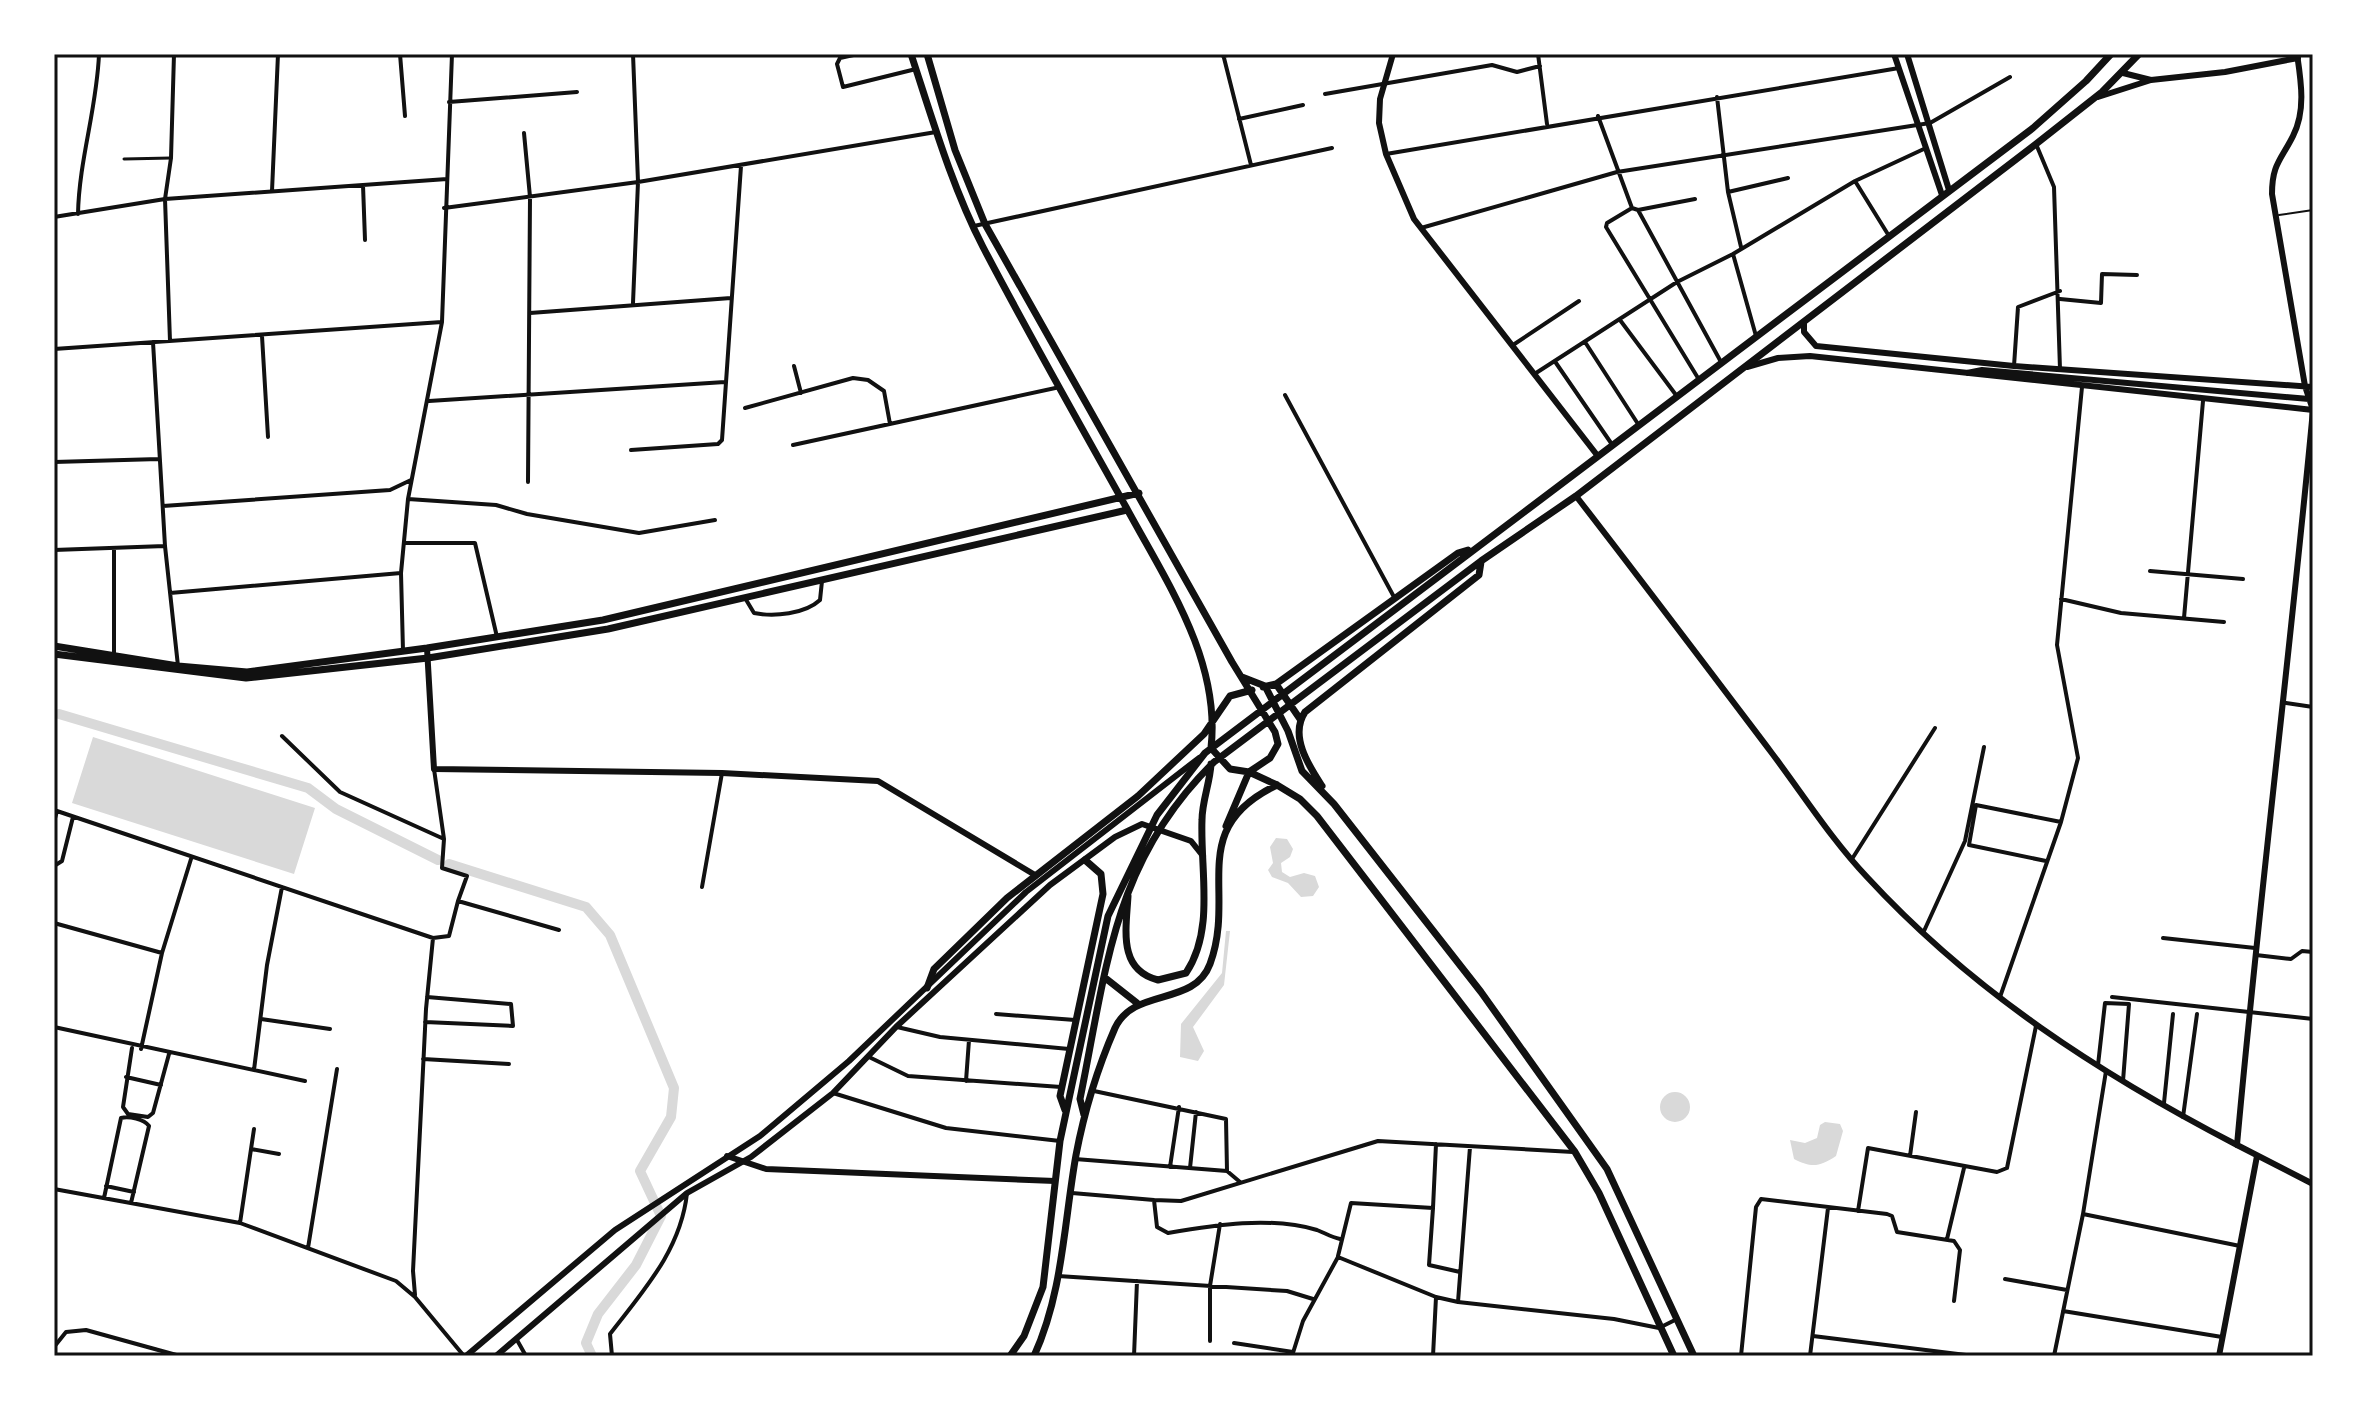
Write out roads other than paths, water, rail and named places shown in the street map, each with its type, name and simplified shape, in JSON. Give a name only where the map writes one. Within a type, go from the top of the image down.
[{"type":"main road","points":[[911,54],[936,132],[974,226],[1122,497],[1184,617],[1208,677],[1215,717],[1201,817],[1202,929],[1196,958],[1186,973],[1158,980],[1133,968],[1128,958],[1129,886]]},
{"type":"main road","points":[[927,54],[955,150],[985,224],[1240,676],[1275,732],[1278,744],[1270,758],[1249,772],[1226,826],[1210,966],[1200,981],[1182,992],[1137,1003],[1121,1015],[1084,1115],[1050,1316],[1034,1356]]},
{"type":"main road","points":[[1393,54],[1379,123],[1386,154],[1419,228],[1536,373],[1597,455]]},
{"type":"main road","points":[[1894,54],[1946,193]]},
{"type":"main road","points":[[1907,54],[1930,123],[1946,193]]},
{"type":"main road","points":[[465,1356],[615,1230],[760,1136],[838,1070],[1026,892],[1611,443],[2033,128],[2111,54]]},
{"type":"main road","points":[[1084,1115],[1080,1099],[1118,918],[1129,886],[1164,818],[1214,762],[1481,561],[1576,496],[1747,367],[2095,98],[2123,73],[2134,56]]},
{"type":"main road","points":[[2095,98],[2151,80],[2225,72],[2298,56],[2301,111],[2294,134],[2272,169],[2276,216],[2313,410],[2286,703],[2255,952],[2237,1145]]},
{"type":"main road","points":[[2123,73],[2151,80]]},
{"type":"main road","points":[[940,141],[955,150]]},
{"type":"main road","points":[[1016,306],[1023,291]]},
{"type":"main road","points":[[1804,322],[1804,332],[1816,346],[2014,366],[2309,386]]},
{"type":"main road","points":[[1887,365],[1889,353]]},
{"type":"main road","points":[[1747,367],[1778,358],[1810,356],[2203,401],[2313,410]]},
{"type":"main road","points":[[1965,361],[1978,369],[2313,399]]},
{"type":"main road","points":[[1966,374],[1978,369]]},
{"type":"main road","points":[[54,646],[178,666],[247,672],[427,648],[603,620],[1139,493]]},
{"type":"main road","points":[[1576,496],[1852,859],[1923,933],[1999,999],[2036,1026],[2183,1117],[2313,1184]]},
{"type":"main road","points":[[54,654],[151,669],[246,678],[428,658],[608,629],[1127,510]]},
{"type":"main road","points":[[927,988],[934,969],[1035,875],[1138,796],[1204,734],[1230,696],[1276,684],[1458,553],[1474,549]]},
{"type":"main road","points":[[1300,719],[1336,686],[1479,575],[1481,561]]},
{"type":"main road","points":[[427,648],[434,769],[722,773],[878,781],[1035,875]]},
{"type":"main road","points":[[1240,676],[1265,686],[1288,731],[1302,771],[1332,802]]},
{"type":"main road","points":[[1276,684],[1300,719],[1304,758],[1332,802],[1481,992],[1607,1169],[1694,1356]]},
{"type":"main road","points":[[1208,750],[1230,769],[1249,772],[1277,785],[1300,799],[1317,816],[1575,1152],[1597,1189],[1674,1356]]},
{"type":"main road","points":[[1010,1356],[1024,1336],[1043,1287],[1060,1141],[1108,916],[1157,815],[1208,750]]},
{"type":"main road","points":[[1226,826],[1246,800],[1277,785]]},
{"type":"main road","points":[[496,1356],[672,1204],[743,1162],[833,1093],[867,1055],[1021,909],[1131,827],[1142,824],[1191,841],[1203,856]]},
{"type":"main road","points":[[1066,1112],[1060,1096],[1061,1087],[1103,884],[1101,874],[1085,860]]},
{"type":"main road","points":[[1088,968],[1114,982],[1137,1003]]},
{"type":"main road","points":[[727,1156],[766,1169],[1055,1181]]},
{"type":"main road","points":[[2219,1356],[2257,1156]]},
{"type":"main road","points":[[530,1303],[543,1317]]},
{"type":"street","points":[[78,214],[79,178],[87,152],[99,54]]},
{"type":"street","points":[[170,341],[165,199],[171,158],[174,54]]},
{"type":"street","points":[[272,191],[278,54]]},
{"type":"street","points":[[400,54],[405,116]]},
{"type":"street","points":[[403,651],[401,573],[408,499],[442,322],[452,54]]},
{"type":"street","points":[[633,54],[638,182],[633,303]]},
{"type":"street","points":[[858,54],[840,58],[837,64],[843,87],[916,69]]},
{"type":"street","points":[[1232,54],[1223,55],[1251,165]]},
{"type":"street","points":[[1538,54],[1547,124]]},
{"type":"street","points":[[1325,94],[1492,65],[1517,72],[1540,66]]},
{"type":"street","points":[[1386,154],[1547,124],[1899,68]]},
{"type":"street","points":[[1419,228],[1617,172],[1930,123],[2010,77]]},
{"type":"street","points":[[449,102],[577,92]]},
{"type":"street","points":[[1717,97],[1728,192],[1741,247]]},
{"type":"street","points":[[1239,119],[1303,105]]},
{"type":"street","points":[[1598,116],[1617,172],[1635,209],[1721,362]]},
{"type":"street","points":[[444,208],[638,182],[936,132]]},
{"type":"street","points":[[524,133],[530,197],[528,482]]},
{"type":"street","points":[[2036,144],[2054,187],[2060,291],[2060,369]]},
{"type":"street","points":[[1536,373],[1556,363],[1677,282],[1733,254],[1855,181],[1928,147]]},
{"type":"street","points":[[974,226],[1332,148]]},
{"type":"street","points":[[124,159],[171,158]]},
{"type":"street","points":[[631,450],[721,443],[741,166]]},
{"type":"street","points":[[1728,192],[1788,178]]},
{"type":"street","points":[[54,217],[165,199],[447,179]]},
{"type":"street","points":[[1855,181],[1889,236]]},
{"type":"street","points":[[363,185],[365,240]]},
{"type":"street","points":[[1695,199],[1635,209],[1607,223],[1606,227],[1698,378]]},
{"type":"street","points":[[1733,254],[1757,337]]},
{"type":"street","points":[[2060,299],[2101,303],[2102,274],[2137,275]]},
{"type":"street","points":[[2014,366],[2018,307],[2060,291]]},
{"type":"street","points":[[529,313],[731,298]]},
{"type":"street","points":[[1513,345],[1579,301]]},
{"type":"street","points":[[1620,320],[1676,395]]},
{"type":"street","points":[[54,349],[442,322]]},
{"type":"street","points":[[262,336],[268,437]]},
{"type":"street","points":[[153,342],[165,546],[178,666]]},
{"type":"street","points":[[1585,342],[1638,424]]},
{"type":"street","points":[[1556,363],[1611,443]]},
{"type":"street","points":[[794,366],[801,393]]},
{"type":"street","points":[[745,408],[853,378],[868,380],[884,391],[890,424]]},
{"type":"street","points":[[429,401],[725,382]]},
{"type":"street","points":[[793,445],[1060,387]]},
{"type":"street","points":[[1999,999],[2061,822],[2078,758],[2057,645],[2082,387]]},
{"type":"street","points":[[1285,395],[1396,599]]},
{"type":"street","points":[[2184,618],[2203,401]]},
{"type":"street","points":[[54,462],[159,459]]},
{"type":"street","points":[[163,506],[390,490],[411,480]]},
{"type":"street","points":[[408,499],[496,505],[527,514],[639,533],[715,520]]},
{"type":"street","points":[[404,543],[475,543],[497,637]]},
{"type":"street","points":[[54,550],[165,546]]},
{"type":"street","points":[[114,548],[114,655]]},
{"type":"street","points":[[2150,571],[2243,579]]},
{"type":"street","points":[[170,593],[401,573]]},
{"type":"street","points":[[743,596],[754,613],[767,615],[806,609],[820,600],[822,578]]},
{"type":"street","points":[[2061,599],[2121,613],[2224,622]]},
{"type":"street","points":[[2286,703],[2313,707]]},
{"type":"street","points":[[1852,859],[1935,728]]},
{"type":"street","points":[[282,736],[340,792],[444,839]]},
{"type":"street","points":[[1923,933],[1965,841],[1984,747]]},
{"type":"street","points":[[54,822],[55,810],[191,859],[433,938],[449,936],[467,876],[442,868],[444,839],[434,769]]},
{"type":"street","points":[[702,887],[722,773]]},
{"type":"street","points":[[2046,861],[1969,845],[1976,805],[2061,822]]},
{"type":"street","points":[[54,866],[62,861],[73,817]]},
{"type":"street","points":[[141,1049],[162,953],[191,859]]},
{"type":"street","points":[[254,1070],[282,887]]},
{"type":"street","points":[[458,901],[559,930]]},
{"type":"street","points":[[54,923],[162,953]]},
{"type":"street","points":[[415,1297],[413,1271],[423,1059],[433,938]]},
{"type":"street","points":[[2163,938],[2291,959],[2302,951],[2313,952]]},
{"type":"street","points":[[425,1022],[513,1026],[511,1004],[427,997]]},
{"type":"street","points":[[2112,997],[2313,1019]]},
{"type":"street","points":[[2098,1065],[2105,1003],[2129,1004],[2123,1081]]},
{"type":"street","points":[[996,1014],[1075,1020]]},
{"type":"street","points":[[2164,1106],[2173,1014]]},
{"type":"street","points":[[2183,1117],[2197,1014]]},
{"type":"street","points":[[261,1019],[330,1029]]},
{"type":"street","points":[[1858,1211],[1868,1148],[1997,1172],[2007,1168],[2036,1026]]},
{"type":"street","points":[[54,1027],[141,1049],[305,1081]]},
{"type":"street","points":[[896,1027],[969,1040],[1069,1049]]},
{"type":"street","points":[[966,1081],[969,1040]]},
{"type":"street","points":[[132,1047],[123,1107],[128,1114],[148,1117],[153,1113],[169,1054]]},
{"type":"street","points":[[867,1055],[908,1076],[1061,1087]]},
{"type":"street","points":[[423,1059],[509,1064]]},
{"type":"street","points":[[308,1248],[337,1069]]},
{"type":"street","points":[[2054,1356],[2083,1214],[2106,1071]]},
{"type":"street","points":[[126,1077],[161,1085]]},
{"type":"street","points":[[1094,1091],[1226,1119],[1227,1171]]},
{"type":"street","points":[[833,1093],[946,1128],[1060,1141]]},
{"type":"street","points":[[1170,1167],[1179,1107]]},
{"type":"street","points":[[1190,1168],[1196,1112]]},
{"type":"street","points":[[1910,1156],[1916,1112]]},
{"type":"street","points":[[104,1198],[121,1118],[126,1117],[145,1121],[149,1126],[131,1203]]},
{"type":"street","points":[[240,1223],[254,1129]]},
{"type":"street","points":[[1072,1193],[1181,1201],[1378,1141],[1575,1152]]},
{"type":"street","points":[[1436,1144],[1429,1265],[1461,1272]]},
{"type":"street","points":[[1458,1302],[1470,1147]]},
{"type":"street","points":[[251,1149],[279,1154]]},
{"type":"street","points":[[1075,1159],[1227,1171],[1241,1182]]},
{"type":"street","points":[[1947,1239],[1964,1167]]},
{"type":"street","points":[[106,1186],[134,1192]]},
{"type":"street","points":[[54,1189],[240,1223],[396,1281],[415,1297],[465,1356]]},
{"type":"street","points":[[612,1356],[610,1334],[663,1264],[684,1219],[687,1193]]},
{"type":"street","points":[[1741,1356],[1756,1207],[1761,1199],[1892,1216],[1897,1232],[1954,1241],[1960,1250],[1954,1301]]},
{"type":"street","points":[[1154,1200],[1157,1227],[1168,1233],[1220,1224],[1287,1226],[1317,1230],[1340,1239]]},
{"type":"street","points":[[1234,1343],[1292,1354],[1314,1299],[1338,1257],[1351,1203],[1433,1208]]},
{"type":"street","points":[[1810,1356],[1828,1208]]},
{"type":"street","points":[[2083,1214],[2240,1246]]},
{"type":"street","points":[[1210,1341],[1210,1286],[1220,1224]]},
{"type":"street","points":[[1338,1257],[1436,1297],[1458,1302],[1614,1319],[1659,1328],[1675,1320]]},
{"type":"street","points":[[1058,1276],[1287,1291],[1314,1299]]},
{"type":"street","points":[[2005,1279],[2067,1290]]},
{"type":"street","points":[[1134,1356],[1137,1281]]},
{"type":"street","points":[[1433,1356],[1436,1297]]},
{"type":"street","points":[[2062,1311],[2222,1337]]},
{"type":"street","points":[[54,1347],[66,1332],[86,1330],[180,1356]]},
{"type":"street","points":[[1813,1336],[1926,1354],[1974,1356]]},
{"type":"street","points":[[517,1340],[526,1356]]},
{"type":"lane","points":[[2276,216],[2313,210]]},
{"type":"waterway","points":[[59,714],[308,788],[336,809],[438,860]]},
{"type":"waterway","points":[[449,864],[586,907],[610,935],[674,1088],[671,1117],[640,1171],[661,1216],[636,1265],[598,1314],[586,1343],[592,1356]]}]
